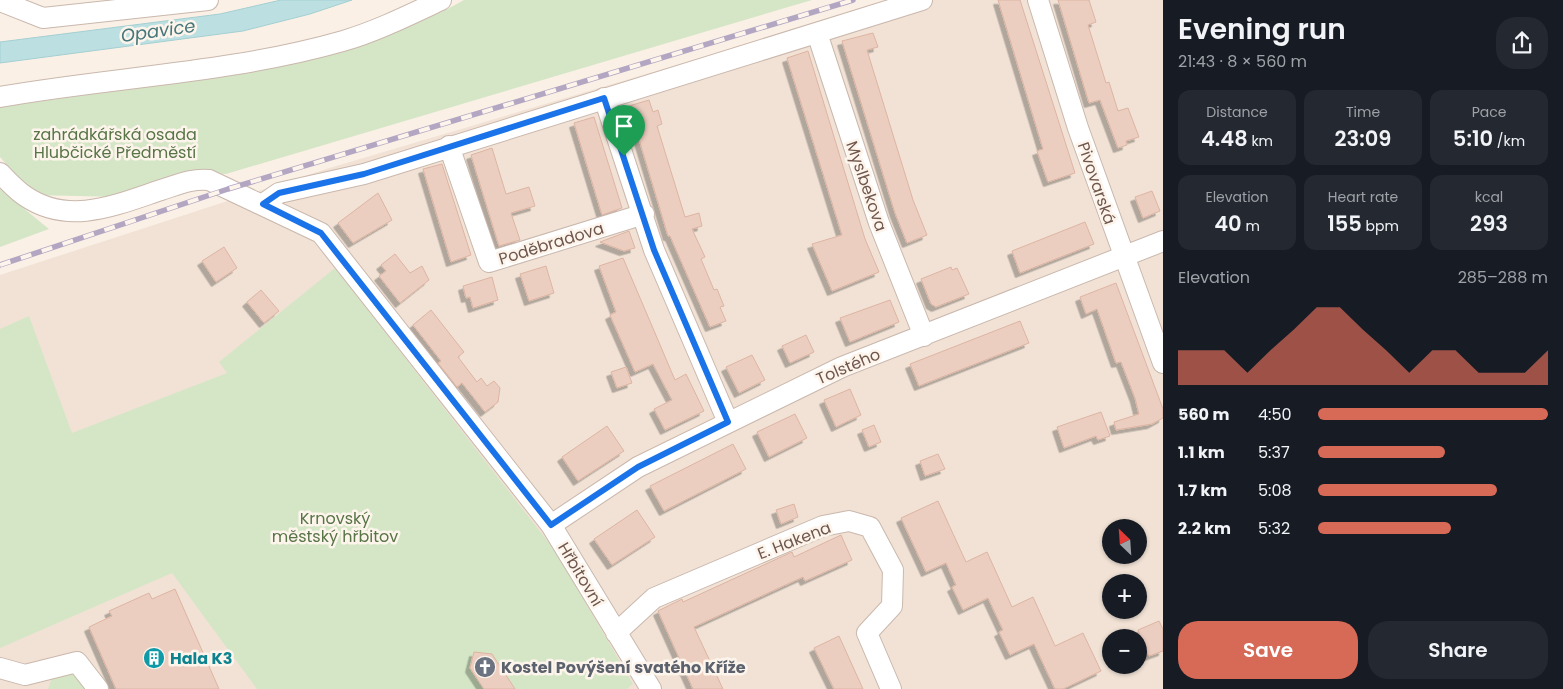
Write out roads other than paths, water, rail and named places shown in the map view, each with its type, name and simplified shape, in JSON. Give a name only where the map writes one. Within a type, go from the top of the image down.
[{"type":"street","points":[[0,1],[43,18],[208,0]]},
{"type":"street","points":[[0,96],[184,72],[297,53],[345,40],[441,0]]},
{"type":"street","points":[[263,204],[279,193],[364,174],[922,0]]},
{"type":"street","name":"Pivovarská","points":[[1038,0],[1078,128],[1123,257],[1163,363]]},
{"type":"street","name":"Myslbekova","points":[[817,33],[879,223],[924,336]]},
{"type":"street","points":[[604,98],[644,214],[654,250],[728,422]]},
{"type":"street","name":"Poděbradova","points":[[449,146],[489,262],[644,214]]},
{"type":"street","name":"Hřbitovní","points":[[0,173],[24,196],[35,202],[72,212],[100,210],[192,180],[202,179],[216,182],[321,233],[551,525],[651,689]]},
{"type":"street","name":"Tolstého","points":[[551,525],[638,467],[842,367],[1163,241]]},
{"type":"street","name":"E. Hakena","points":[[616,633],[654,598],[823,526],[849,521],[870,527],[893,570],[892,606],[868,633],[892,689]]},
{"type":"street","points":[[0,668],[25,675],[77,662],[98,689]]},
{"type":"water","name":"Opavice","points":[[281,0],[352,0],[310,14],[243,31],[0,63],[0,42],[220,14]]},
{"type":"railway","points":[[0,265],[228,189],[853,0]]},
{"type":"place","name":"Hala K3","points":[[154,658]]},
{"type":"place","name":"Kostel Povýšení svatého Kříže","points":[[485,667]]},
{"type":"park label","name":"zahrádkářská osada Hlubčické Předměstí","points":[[115,143]]},
{"type":"park label","name":"Krnovský městský hřbitov","points":[[335,527]]}]
